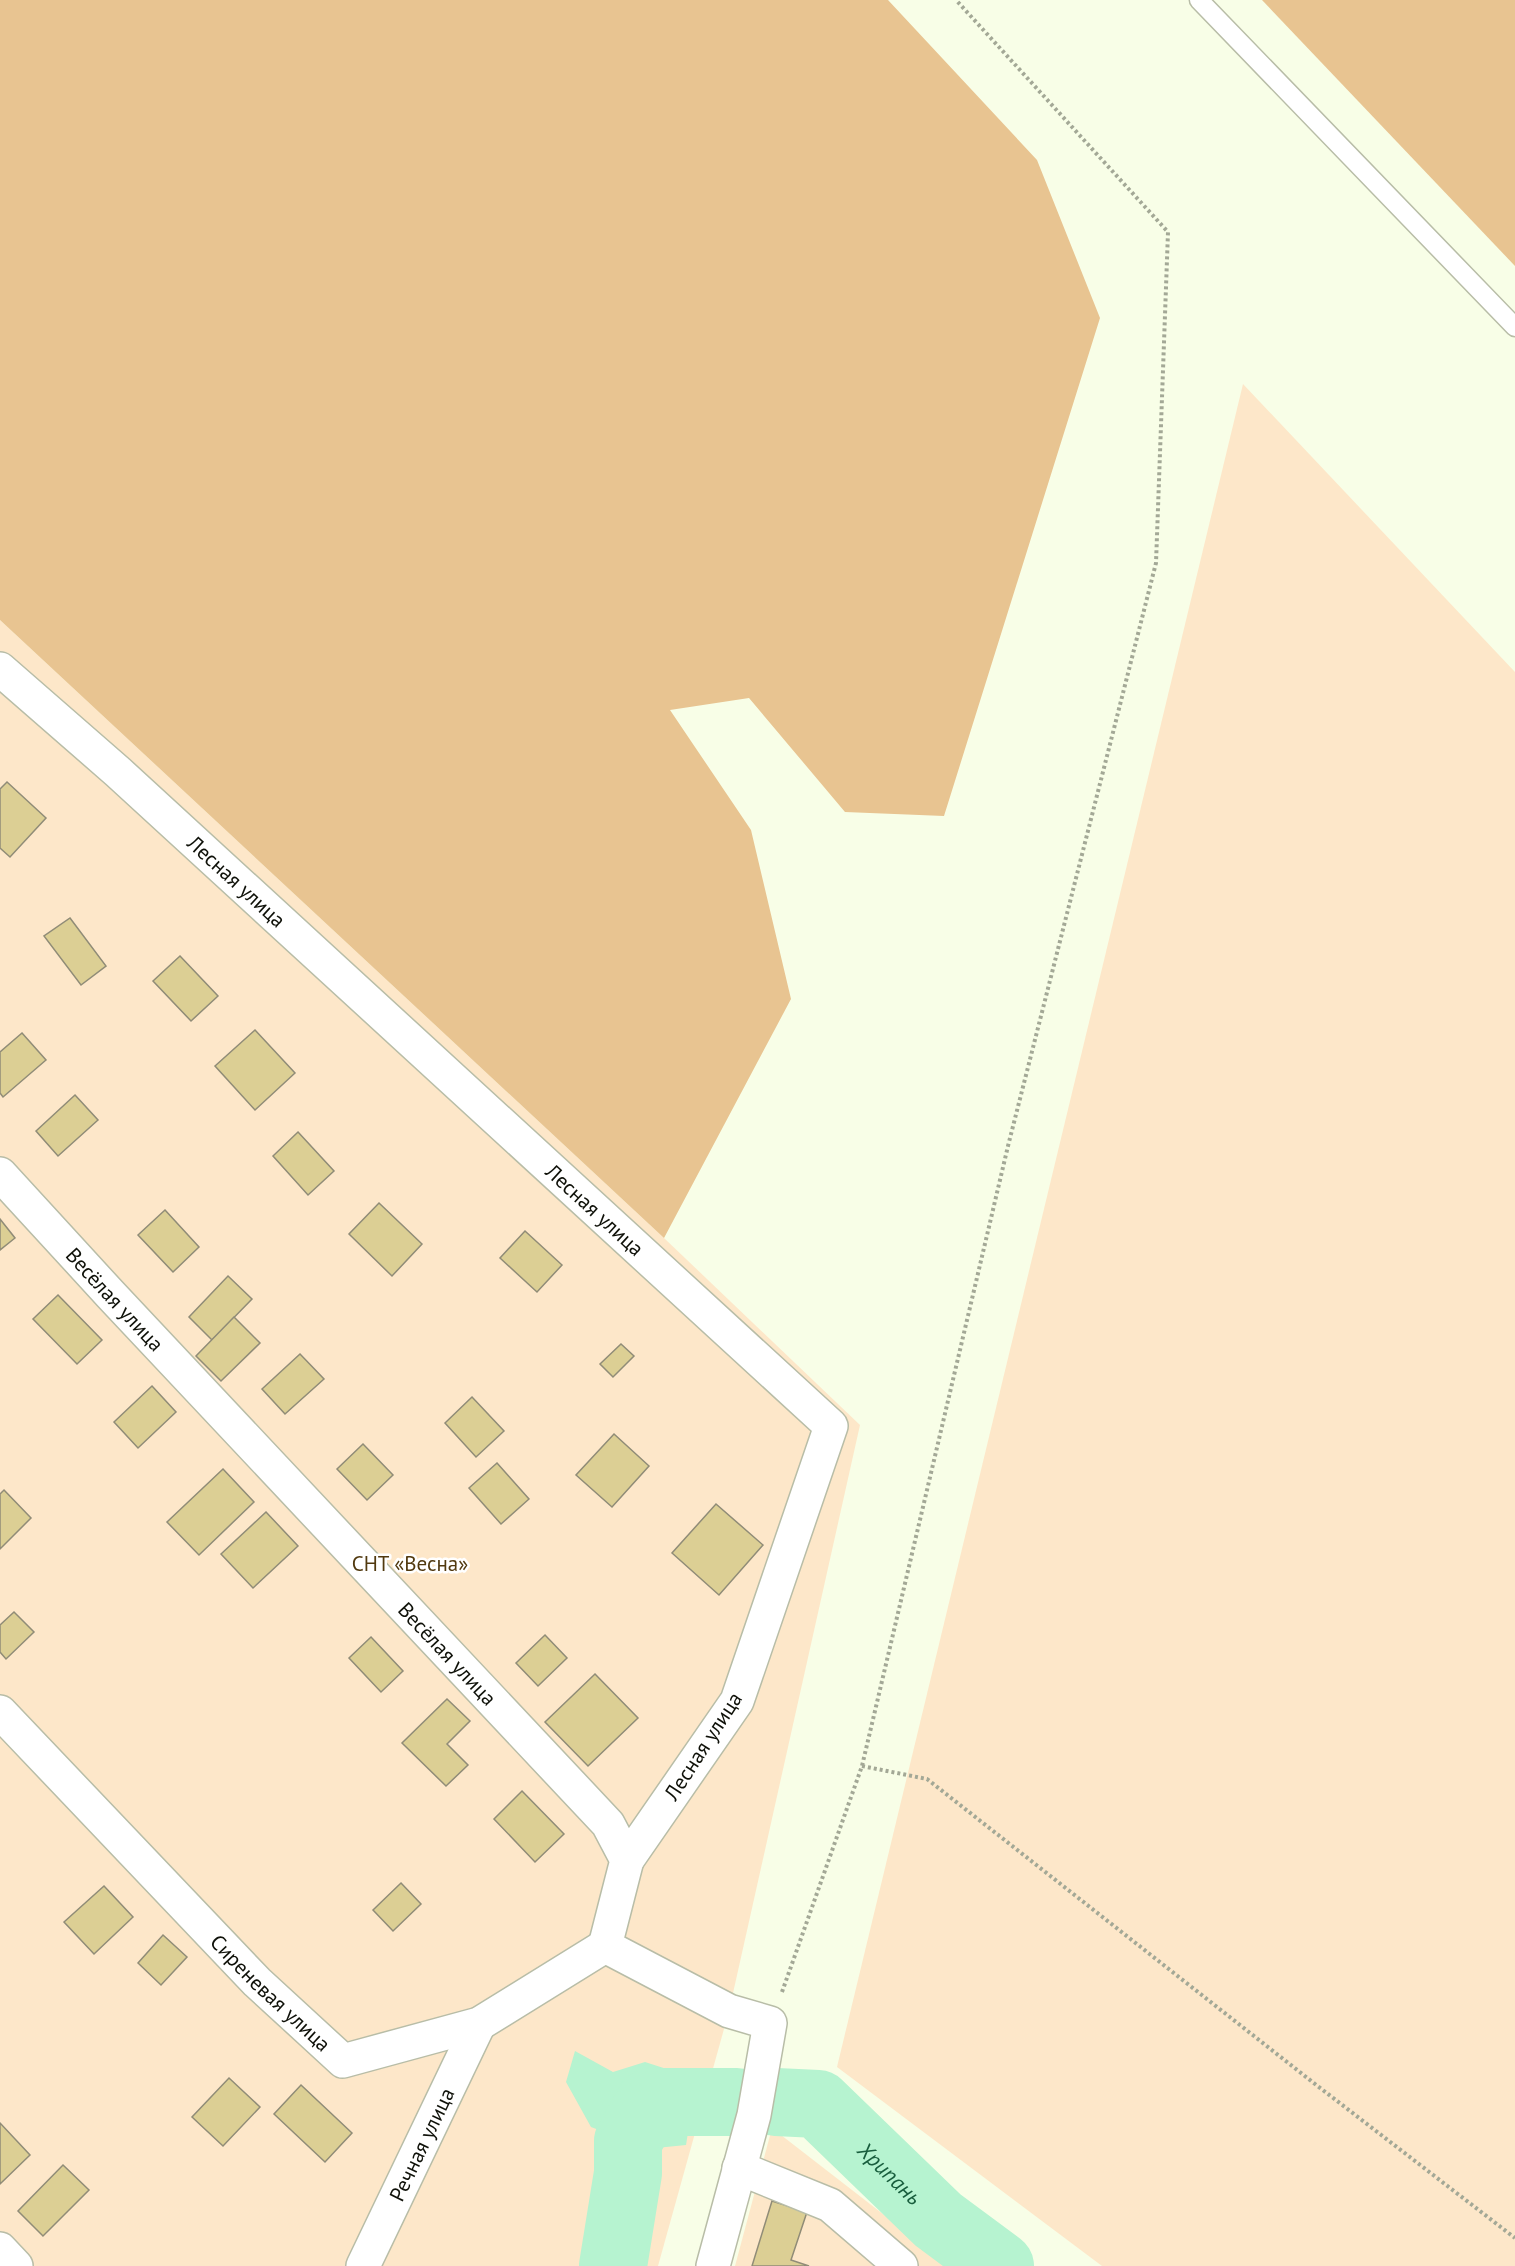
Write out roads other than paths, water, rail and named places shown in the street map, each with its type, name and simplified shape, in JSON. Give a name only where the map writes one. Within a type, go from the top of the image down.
[{"type":"street","name":"Лесная улица","points":[[0,669],[118,772],[831,1426],[738,1701],[627,1860]]},
{"type":"street","name":"Весёлая улица","points":[[0,1174],[608,1824],[627,1860]]},
{"type":"street","name":"Сиреневая улица","points":[[0,1712],[256,1982],[343,2061],[479,2024],[605,1946]]},
{"type":"street","points":[[627,1860],[605,1946],[729,2011],[770,2023],[754,2115],[713,2266]]},
{"type":"street","name":"Речная улица","points":[[363,2266],[479,2024]]},
{"type":"street","points":[[740,2168],[830,2205],[902,2266]]},
{"type":"street","points":[[0,2249],[16,2266]]},
{"type":"lane","points":[[1200,0],[1515,327]]},
{"type":"waterway","name":"Хрипань","points":[[613,2266],[628,2173],[628,2141],[650,2102],[737,2102]]},
{"type":"waterway","name":"Хрипань","points":[[776,2102],[818,2104],[938,2220],[1000,2266]]},
{"type":"park label","name":"СНТ «Весна»","points":[[410,1563]]}]
